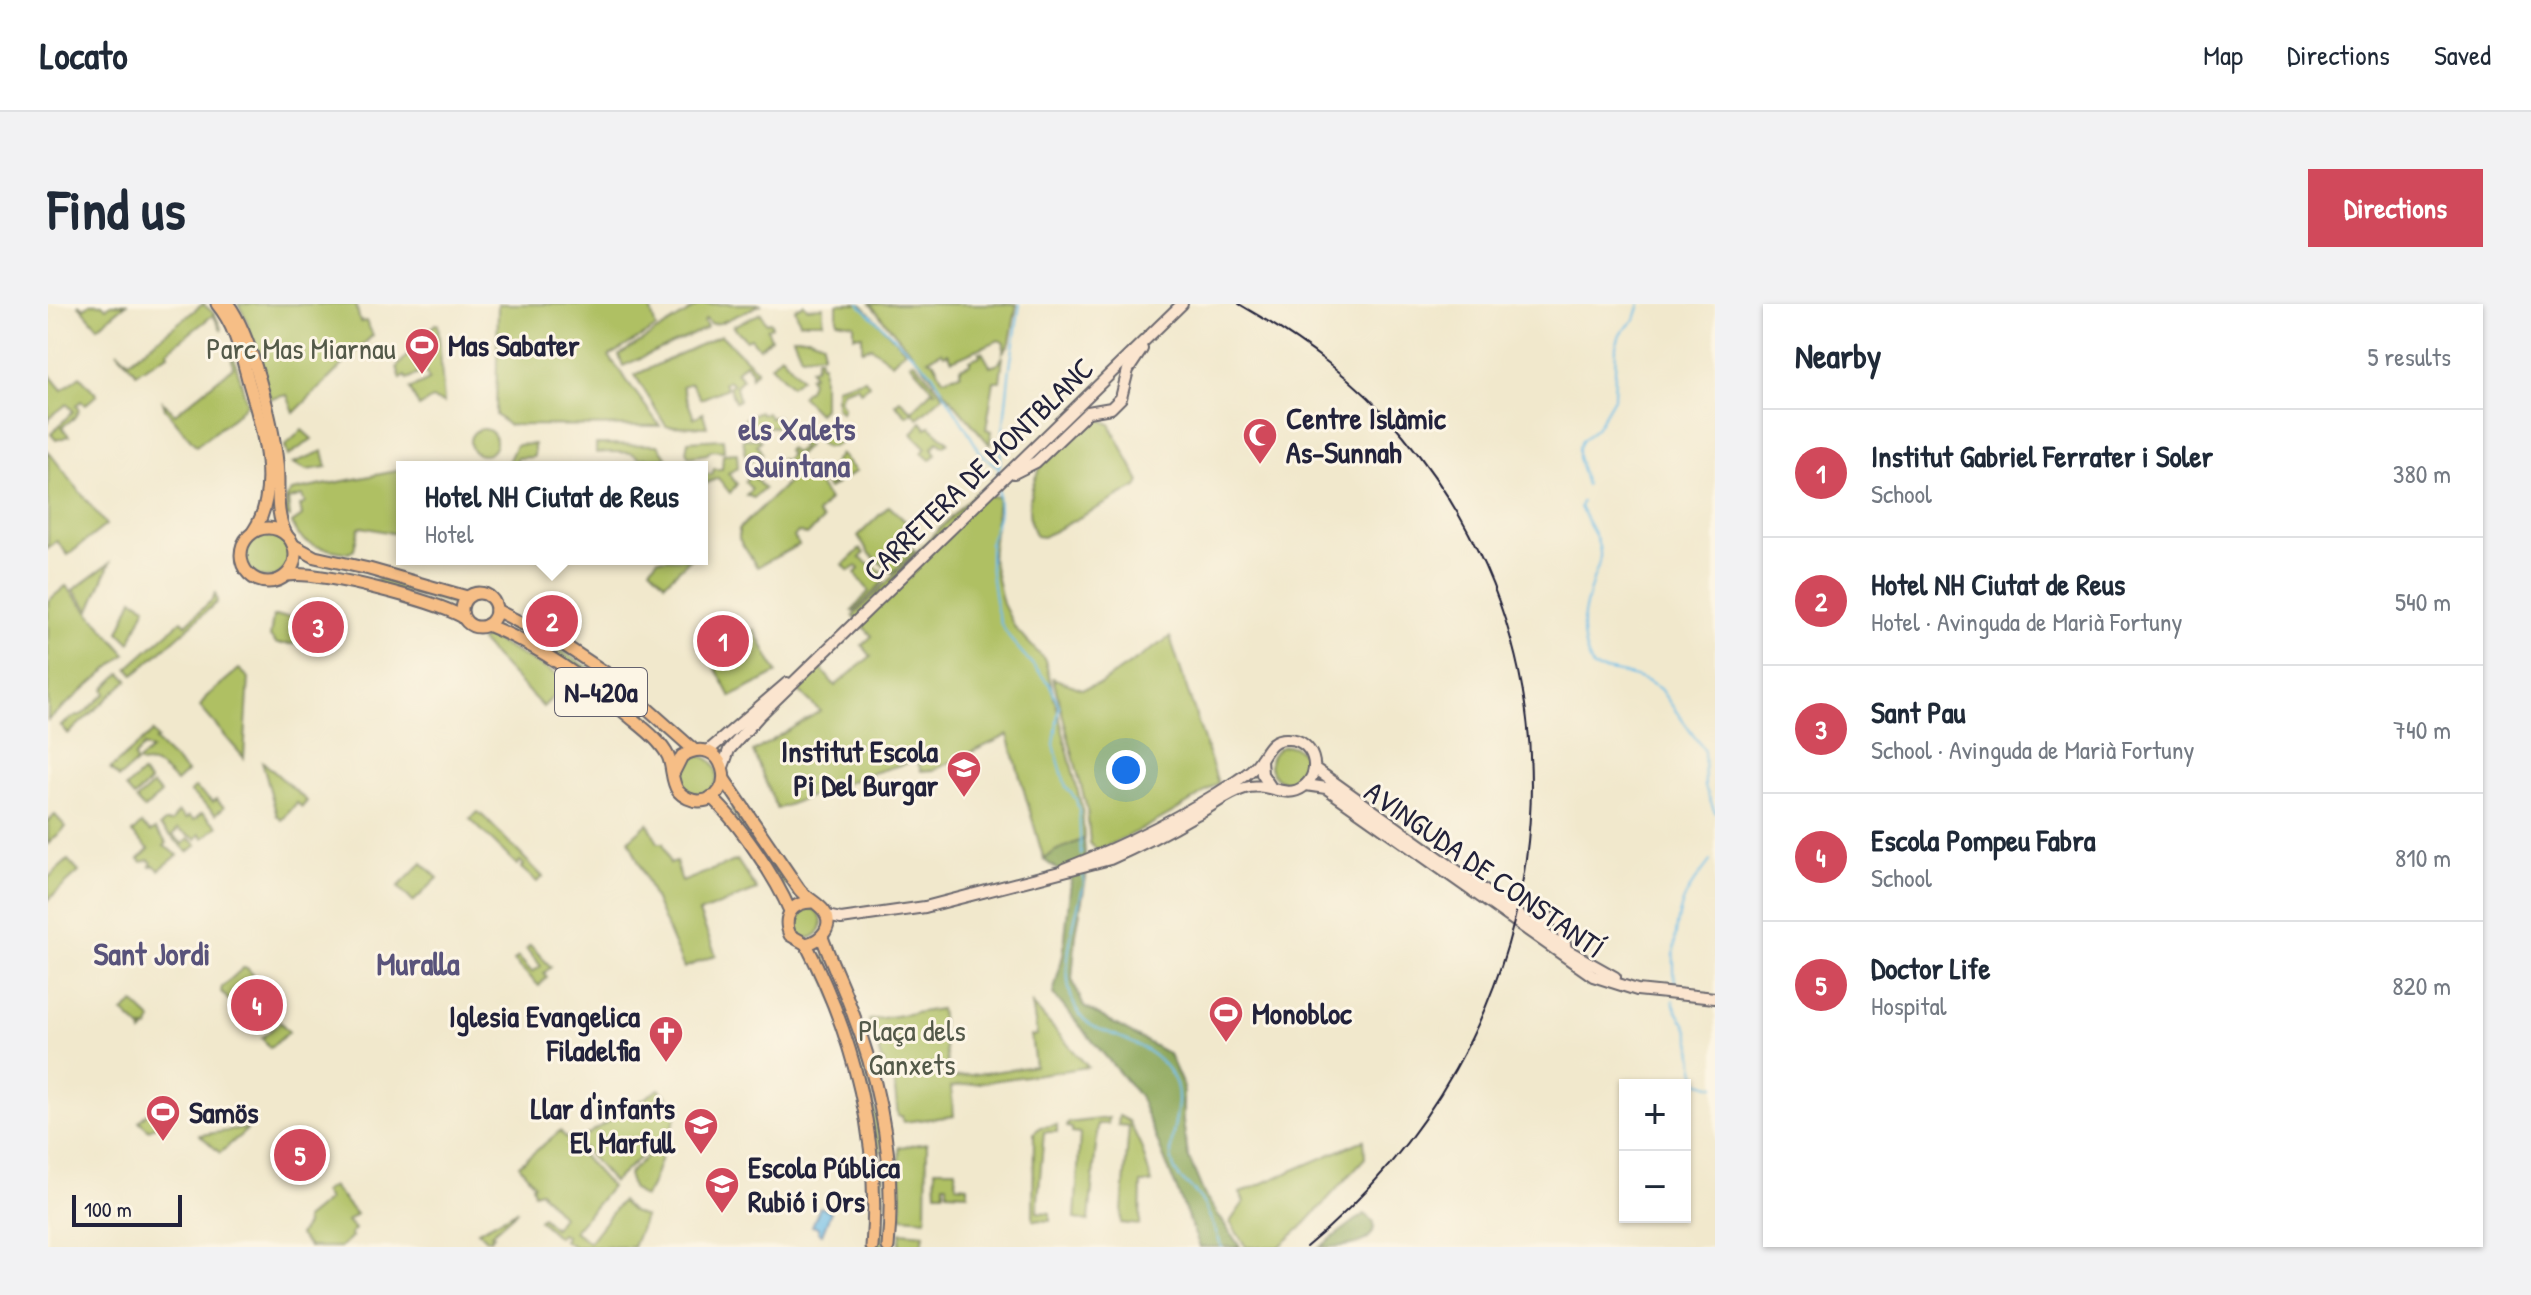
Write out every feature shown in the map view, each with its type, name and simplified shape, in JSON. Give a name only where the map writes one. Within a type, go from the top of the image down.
[{"type":"main road","name":"N-420a","points":[[217,304],[235,334],[266,455],[263,514],[246,538],[240,555],[246,572],[261,582],[279,580],[287,575],[309,574],[375,589],[448,609],[475,626],[487,625],[526,643],[595,687],[653,737],[666,752],[678,790],[683,796],[700,801],[711,797]]},
{"type":"main road","points":[[228,304],[246,338],[267,412],[276,455],[278,515],[295,559],[287,575]]},
{"type":"main road","name":"CARRETERA DE MONTBLANC","points":[[809,669],[1182,304]]},
{"type":"main road","points":[[1005,478],[1036,462],[1088,412],[1111,408],[1121,398],[1128,370],[1152,333]]},
{"type":"main road","name":"N-420a","points":[[253,532],[269,528],[315,557],[378,571],[467,597],[485,594],[491,598],[496,610],[564,645],[612,677],[694,750]]},
{"type":"main road","points":[[463,617],[462,604],[467,597]]},
{"type":"main road","points":[[487,625],[496,610]]},
{"type":"main road","points":[[708,751],[776,690],[809,669]]},
{"type":"main road","points":[[790,911],[771,877],[725,810],[711,797],[721,788],[729,750],[738,738],[809,669]]},
{"type":"main road","points":[[806,944],[825,927],[841,920],[917,911],[1110,859],[1138,847],[1235,787],[1271,744],[1281,739],[1293,739],[1308,748],[1314,760],[1314,768],[1306,785],[1288,792],[1270,786],[1235,787],[1101,855],[1064,869]]},
{"type":"main road","points":[[673,774],[682,756],[694,750],[708,751],[716,756],[774,855],[812,902],[821,907],[878,1093],[889,1164],[888,1247]]},
{"type":"main road","points":[[1261,759],[1262,774],[1270,786]]},
{"type":"main road","points":[[1314,768],[1397,831],[1449,876]]},
{"type":"main road","name":"AVINGUDA DE CONSTANTÍ","points":[[1306,785],[1323,786],[1593,976],[1642,990]]},
{"type":"main road","points":[[1339,797],[1397,831],[1532,924],[1593,976]]},
{"type":"main road","points":[[1110,859],[1111,853],[1164,823]]},
{"type":"main road","points":[[1469,890],[1484,896],[1603,972],[1642,990],[1715,998]]},
{"type":"main road","points":[[812,902],[798,904],[790,911],[786,923],[795,940],[806,944],[840,1024],[863,1100],[872,1159],[872,1247]]},
{"type":"main road","points":[[1532,924],[1548,922],[1559,916]]},
{"type":"main road","points":[[1547,938],[1559,916]]},
{"type":"main road","points":[[1559,916],[1567,950]]},
{"type":"green space","points":[[78,304],[85,308],[90,304],[102,304],[106,308],[111,304],[126,304],[98,327]]},
{"type":"green space","points":[[203,304],[215,314],[222,331],[213,315],[167,351],[168,354],[136,373],[117,351],[129,361]]},
{"type":"green space","name":"Parc Mas Miarnau","points":[[238,304],[356,304],[360,322],[366,321],[373,335],[294,413],[287,395],[270,399],[246,319]]},
{"type":"green space","points":[[498,304],[649,304],[656,328],[609,356],[660,426],[508,425],[496,415]]},
{"type":"green space","points":[[701,304],[762,304],[720,323],[711,324],[706,319],[705,329],[623,366],[619,355]]},
{"type":"green space","points":[[804,304],[807,308],[823,307],[823,322],[800,322],[795,309]]},
{"type":"green space","points":[[837,304],[861,304],[905,350],[892,363],[871,347],[862,350],[862,335],[854,336],[854,324],[837,321]]},
{"type":"green space","points":[[870,304],[1017,304],[1010,343],[1003,352],[1004,343],[999,340],[952,360],[948,353],[944,355],[942,352],[928,359],[934,362],[943,379],[960,374],[960,368],[980,356],[979,352],[990,366],[999,363],[1003,356],[1000,381],[994,381],[986,429],[991,431],[990,445]]},
{"type":"green space","points":[[761,313],[766,323],[770,322],[772,326],[767,329],[771,338],[759,348],[751,338],[746,340],[733,326]]},
{"type":"green space","points":[[438,324],[444,403],[432,399],[419,407],[410,389],[429,380],[425,371],[401,379],[397,367]]},
{"type":"green space","points":[[721,335],[757,370],[751,377],[752,371],[745,363],[736,372],[743,379],[736,386],[739,400],[735,402],[729,386],[733,384],[728,380],[724,383],[727,388],[701,399],[691,383],[682,386],[694,418],[703,413],[707,427],[666,426],[635,375]]},
{"type":"green space","points":[[793,337],[809,337],[823,342],[823,354],[801,356]]},
{"type":"green space","points":[[225,351],[233,354],[247,403],[196,446],[165,409],[163,402],[175,414],[233,367],[231,354]]},
{"type":"green space","points":[[781,355],[801,378],[791,386],[771,365]]},
{"type":"green space","points":[[817,358],[823,364],[823,408],[818,413],[801,396],[809,388],[809,377],[813,375],[810,369],[815,368]]},
{"type":"green space","points":[[913,361],[944,395],[918,418],[912,412],[907,416],[895,404],[900,400],[912,411],[931,391],[935,391],[910,363]]},
{"type":"green space","points":[[48,373],[62,390],[80,376],[97,395],[85,405],[81,401],[76,405],[79,410],[74,418],[62,427],[69,436],[56,440],[51,434],[73,411],[67,404],[50,417],[48,423]]},
{"type":"green space","points":[[865,379],[869,385],[861,392],[857,386],[842,391],[839,400],[843,407],[841,412],[836,407],[836,387]]},
{"type":"green space","points":[[759,411],[761,414],[767,413],[770,418],[777,416],[780,427],[746,426],[745,418]]},
{"type":"green space","points":[[1090,418],[1099,418],[1110,424],[1140,482],[1137,487],[1043,537],[1036,536],[1029,509],[1039,470]]},
{"type":"green space","points":[[829,421],[838,425],[842,434],[838,443],[829,447],[820,443],[816,434],[820,425]]},
{"type":"green space","points":[[921,422],[948,442],[944,446],[938,441],[932,448],[936,454],[930,460],[922,453],[926,448],[912,434]]},
{"type":"green space","points":[[483,429],[492,433],[496,442],[492,451],[483,455],[474,451],[470,442],[474,433]]},
{"type":"green space","points":[[302,430],[312,439],[288,456],[285,446]]},
{"type":"green space","points":[[723,439],[724,451],[711,450],[707,454],[689,457],[686,451],[688,441]]},
{"type":"green space","points":[[743,439],[759,439],[761,441],[757,444],[762,454],[747,462]]},
{"type":"green space","points":[[796,439],[802,439],[807,446],[779,474],[771,466],[781,459],[784,461],[790,454],[787,451],[789,448],[795,453],[802,447]]},
{"type":"green space","points":[[534,444],[534,457],[508,461],[516,445]]},
{"type":"green space","points":[[596,444],[658,445],[667,458],[639,458],[632,453],[596,453]]},
{"type":"green space","points":[[48,451],[106,525],[68,555],[57,541],[48,548]]},
{"type":"green space","points":[[323,451],[327,467],[307,470],[293,463]]},
{"type":"green space","points":[[737,453],[738,468],[728,473],[737,484],[730,493],[718,478],[708,483],[708,474],[712,474],[714,469],[722,469],[723,454]]},
{"type":"green space","points":[[840,454],[856,471],[828,489],[822,479]],"holes":[[[834,468],[843,476],[831,486],[825,479]]]},
{"type":"green space","points":[[806,465],[829,500],[817,514],[823,520],[807,535],[798,532],[794,537],[799,545],[757,567],[739,539],[739,529]]},
{"type":"green space","points":[[748,470],[764,489],[754,498],[746,495],[752,489],[745,482],[749,477],[746,473]]},
{"type":"green space","points":[[396,471],[396,534],[359,528],[354,549],[349,553],[315,546],[301,538],[292,523],[302,516],[300,506],[305,503],[302,496],[288,500],[290,517],[286,516],[286,498],[292,491]]},
{"type":"green space","points":[[975,493],[998,497],[992,558],[1003,604],[1015,628],[1045,660],[1082,808],[1084,839],[1055,851],[1044,860],[1008,735],[934,770],[921,771],[917,760],[777,809],[753,752],[820,711],[797,689],[820,667],[835,686],[871,656],[862,645],[872,636],[853,616]]},
{"type":"green space","points":[[889,506],[916,531],[913,534],[904,526],[898,533],[915,551],[892,573],[869,553],[858,536]]},
{"type":"green space","points":[[267,534],[282,541],[289,556],[282,571],[267,578],[252,571],[245,556],[252,541]]},
{"type":"green space","points":[[860,549],[864,553],[860,558],[882,572],[878,576],[883,582],[854,612],[869,591],[855,573],[859,569],[857,566],[849,571],[843,565]]},
{"type":"green space","points":[[110,563],[90,610],[73,590]]},
{"type":"green space","points":[[653,565],[684,565],[665,583],[650,568]]},
{"type":"green space","points":[[384,577],[452,597],[450,604],[382,586],[376,580]]},
{"type":"green space","points":[[66,586],[126,654],[48,720],[48,601]]},
{"type":"green space","points":[[215,592],[217,602],[134,675],[128,668],[182,620],[186,624],[213,599]]},
{"type":"green space","points":[[133,599],[146,606],[130,643],[119,632]]},
{"type":"green space","points":[[273,616],[311,617],[310,644],[277,644],[270,637]]},
{"type":"green space","points":[[509,621],[603,677],[598,683],[562,658],[506,627]]},
{"type":"green space","points":[[754,629],[777,673],[731,697],[708,654]]},
{"type":"green space","points":[[486,636],[558,675],[561,682],[559,691],[543,707],[480,641]]},
{"type":"green space","points":[[1170,637],[1218,783],[1159,820],[1097,850],[1090,843],[1087,809],[1053,678],[1082,689],[1100,684]]},
{"type":"green space","points":[[239,669],[249,678],[244,758],[200,707],[206,697]]},
{"type":"green space","points":[[121,673],[128,680],[68,734],[61,726],[83,714],[106,693],[104,689]]},
{"type":"green space","points":[[608,681],[674,740],[668,745],[604,687]]},
{"type":"green space","points":[[153,732],[158,739],[155,741],[187,772],[176,782],[156,765],[141,764],[138,761],[151,750],[144,746],[134,757],[136,763],[119,778],[110,769]]},
{"type":"green space","points":[[1288,746],[1301,751],[1306,764],[1301,777],[1288,782],[1275,777],[1270,764],[1275,751]]},
{"type":"green space","points":[[698,756],[711,762],[717,775],[711,788],[698,794],[685,788],[679,775],[685,762]]},
{"type":"green space","points":[[262,761],[307,801],[302,807],[297,803],[282,820],[277,816]]},
{"type":"green space","points":[[142,773],[150,782],[134,797],[126,788]]},
{"type":"green space","points":[[153,785],[161,794],[144,809],[136,800]]},
{"type":"green space","points":[[195,788],[224,807],[216,814],[190,792]]},
{"type":"green space","points":[[736,805],[789,882],[783,885],[731,810]]},
{"type":"green space","points":[[178,812],[186,819],[189,816],[194,820],[202,813],[218,826],[204,838],[200,834],[196,839],[178,829],[173,835],[183,844],[189,838],[197,845],[188,852],[160,826],[172,822]]},
{"type":"green space","points":[[478,812],[543,877],[537,882],[521,868],[524,865],[520,861],[517,865],[470,819]]},
{"type":"green space","points":[[55,815],[66,827],[48,844],[48,821]]},
{"type":"green space","points":[[648,823],[658,843],[663,843],[670,864],[676,862],[682,882],[737,860],[757,890],[699,913],[716,955],[684,968],[629,840]]},
{"type":"green space","points":[[141,824],[151,832],[155,829],[167,843],[164,846],[178,855],[159,870],[150,866],[152,863],[149,860],[142,862],[139,859],[149,849],[132,833]]},
{"type":"green space","points":[[1084,839],[1086,877],[1072,979],[1084,1007],[1169,1054],[1183,1086],[1183,1121],[1188,1156],[1204,1194],[1240,1247],[1200,1247],[1139,1096],[1053,994],[1063,955],[1071,880],[1044,860],[1055,851]]},
{"type":"green space","points":[[68,860],[79,872],[48,900],[48,878]]},
{"type":"green space","points":[[422,863],[438,878],[413,902],[398,887]]},
{"type":"green space","points":[[807,908],[813,909],[821,917],[821,929],[813,937],[807,938],[801,937],[793,929],[792,923],[793,917],[801,909]]},
{"type":"green space","points":[[530,945],[551,967],[544,973],[547,977],[539,986],[514,961],[518,957],[532,972],[541,966],[526,949]]},
{"type":"green space","points":[[825,956],[860,1052],[882,1152],[876,1153],[861,1078],[818,959]]},
{"type":"green space","points":[[243,968],[247,968],[264,987],[238,1010],[221,992],[222,987]]},
{"type":"green space","points":[[134,1003],[152,1020],[142,1033],[123,1012]]},
{"type":"green space","name":"Plaça dels Ganxets","points":[[1032,1004],[1088,1067],[951,1087],[954,1116],[903,1122],[902,1116],[898,1116],[893,1073],[887,1073],[869,1020],[940,1009],[949,1078],[1035,1066],[1031,1036],[1037,1035]]},
{"type":"green space","points":[[280,1022],[289,1032],[270,1048],[262,1038]]},
{"type":"green space","points":[[659,1089],[679,1108],[672,1128],[613,1182],[577,1141]]},
{"type":"green space","points":[[149,1111],[158,1121],[166,1114],[172,1120],[149,1130],[139,1121]]},
{"type":"green space","points":[[1119,1116],[1129,1121],[1141,1146],[1152,1183],[1141,1183],[1140,1225],[1121,1223],[1129,1126],[1118,1125]]},
{"type":"green space","points":[[1109,1118],[1108,1124],[1098,1124],[1089,1221],[1075,1219],[1080,1134],[1072,1133],[1072,1128],[1067,1127],[1068,1123]]},
{"type":"green space","points":[[1057,1125],[1057,1132],[1044,1132],[1037,1212],[1050,1213],[1050,1221],[1033,1220],[1034,1133],[1040,1127]]},
{"type":"green space","points":[[249,1128],[220,1153],[200,1135]]},
{"type":"green space","points":[[560,1131],[611,1187],[574,1231],[589,1242],[621,1201],[632,1212],[645,1217],[633,1247],[575,1247],[563,1240],[566,1237],[561,1234],[558,1237],[539,1220],[542,1217],[554,1228],[562,1216],[540,1191],[534,1193],[534,1184],[519,1165]]},
{"type":"green space","points":[[669,1135],[644,1198],[632,1188],[628,1174]]},
{"type":"green space","points":[[1364,1140],[1365,1158],[1303,1226],[1279,1247],[1246,1247],[1230,1222],[1244,1202],[1240,1193]]},
{"type":"green space","points":[[927,1143],[926,1219],[902,1217],[899,1147]]},
{"type":"green space","points":[[877,1164],[883,1164],[883,1247],[877,1247]]},
{"type":"green space","points":[[935,1169],[956,1169],[956,1185],[968,1186],[968,1193],[947,1192],[947,1184],[944,1184],[944,1192],[936,1192]]},
{"type":"green space","points":[[332,1186],[356,1214],[347,1221],[355,1229],[350,1235],[352,1237],[340,1247],[309,1247],[299,1235],[306,1225],[305,1219],[328,1200],[323,1192]]},
{"type":"green space","points":[[518,1210],[491,1234],[494,1235],[490,1239],[478,1231]]},
{"type":"green space","points":[[1364,1214],[1374,1222],[1370,1236],[1364,1241],[1320,1247]]},
{"type":"green space","points":[[901,1232],[924,1234],[922,1247],[899,1247]]},
{"type":"water","points":[[820,1207],[831,1211],[822,1234],[818,1232],[819,1228],[812,1226]]},
{"type":"waterway","points":[[859,304],[932,373],[982,455],[997,466]]},
{"type":"waterway","points":[[998,478],[1020,304]]},
{"type":"waterway","points":[[1586,485],[1578,449],[1597,427],[1614,398],[1616,346],[1620,334],[1635,319],[1640,304]]},
{"type":"waterway","points":[[998,488],[999,513],[990,542],[996,607],[1001,624],[1011,640],[1050,685],[1059,706],[1054,745],[1066,787],[1076,799],[1079,810],[1081,855]]},
{"type":"waterway","points":[[1582,502],[1580,507],[1597,541],[1600,556],[1583,622],[1584,644],[1593,668],[1637,677],[1660,689],[1704,750],[1705,787],[1715,813]]},
{"type":"waterway","points":[[1675,983],[1674,950],[1683,902],[1710,861]]},
{"type":"waterway","points":[[1083,872],[1084,884],[1068,957],[1070,994],[1077,1010],[1089,1024],[1147,1050],[1171,1074],[1178,1093],[1171,1152],[1174,1168],[1203,1202],[1222,1247]]},
{"type":"waterway","points":[[1673,1000],[1688,1031],[1700,1083],[1715,1086]]},
{"type":"railway","points":[[1239,304],[1306,346],[1367,396],[1403,435],[1469,534],[1511,640],[1530,749],[1526,859],[1501,967],[1455,1070],[1390,1164],[1306,1247]]},
{"type":"place","name":"Mas Sabater","points":[[422,376]]},
{"type":"place","name":"Centre Islàmic As-Sunnah","points":[[1260,466]]},
{"type":"place","name":"Hotel NH Ciutat de Reus","points":[[552,621]]},
{"type":"place","name":"Sant Pau","points":[[318,627]]},
{"type":"place","name":"Institut Gabriel Ferrater i Soler","points":[[723,641]]},
{"type":"place","name":"Institut Escola Pi Del Burgar","points":[[964,799]]},
{"type":"place","name":"Escola Pompeu Fabra","points":[[257,1005]]},
{"type":"place","name":"Monobloc","points":[[1226,1044]]},
{"type":"place","name":"Iglesia Evangelica Filadelfia","points":[[666,1064]]},
{"type":"place","name":"Samös","points":[[163,1143]]},
{"type":"place","name":"Doctor Life","points":[[300,1155]]},
{"type":"place","name":"Llar d'infants El Marfull","points":[[701,1156]]},
{"type":"place","name":"Escola Pública Rubió i Ors","points":[[722,1215]]},
{"type":"district","name":"els Xalets Quintana","points":[[797,446]]},
{"type":"district","name":"Sant Jordi","points":[[152,953]]},
{"type":"district","name":"Muralla","points":[[418,963]]}]
